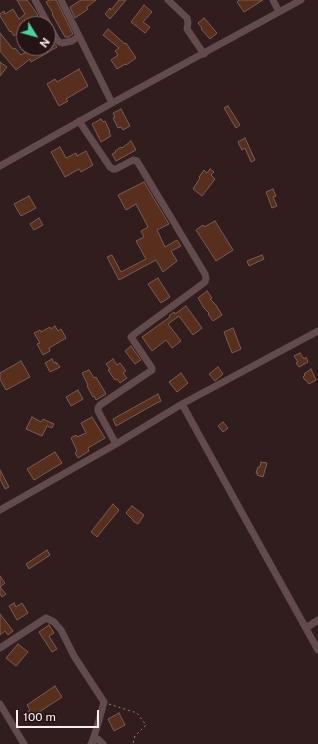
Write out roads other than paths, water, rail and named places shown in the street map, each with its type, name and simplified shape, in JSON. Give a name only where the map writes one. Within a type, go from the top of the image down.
[{"type":"street","points":[[35,0],[44,16]]},
{"type":"street","points":[[61,0],[112,103]]},
{"type":"street","points":[[168,0],[187,18],[187,29],[204,54]]},
{"type":"street","points":[[273,0],[279,12]]},
{"type":"street","points":[[0,166],[79,121],[301,0]]},
{"type":"street","points":[[56,38],[59,42],[62,42],[72,40],[79,36]]},
{"type":"street","points":[[79,121],[110,167],[116,169],[133,160],[137,161],[201,267],[206,278],[205,282],[131,337],[152,370],[100,405],[98,408],[98,411],[116,444]]},
{"type":"street","points":[[0,510],[116,444],[182,404],[318,330]]},
{"type":"street","points":[[182,404],[318,650]]},
{"type":"street","points":[[0,648],[46,618],[54,622],[61,630],[74,656],[104,702],[92,743]]},
{"type":"street","points":[[306,628],[318,620]]},
{"type":"street","points":[[0,704],[24,744]]},
{"type":"street","points":[[92,743],[98,739],[103,744]]}]
